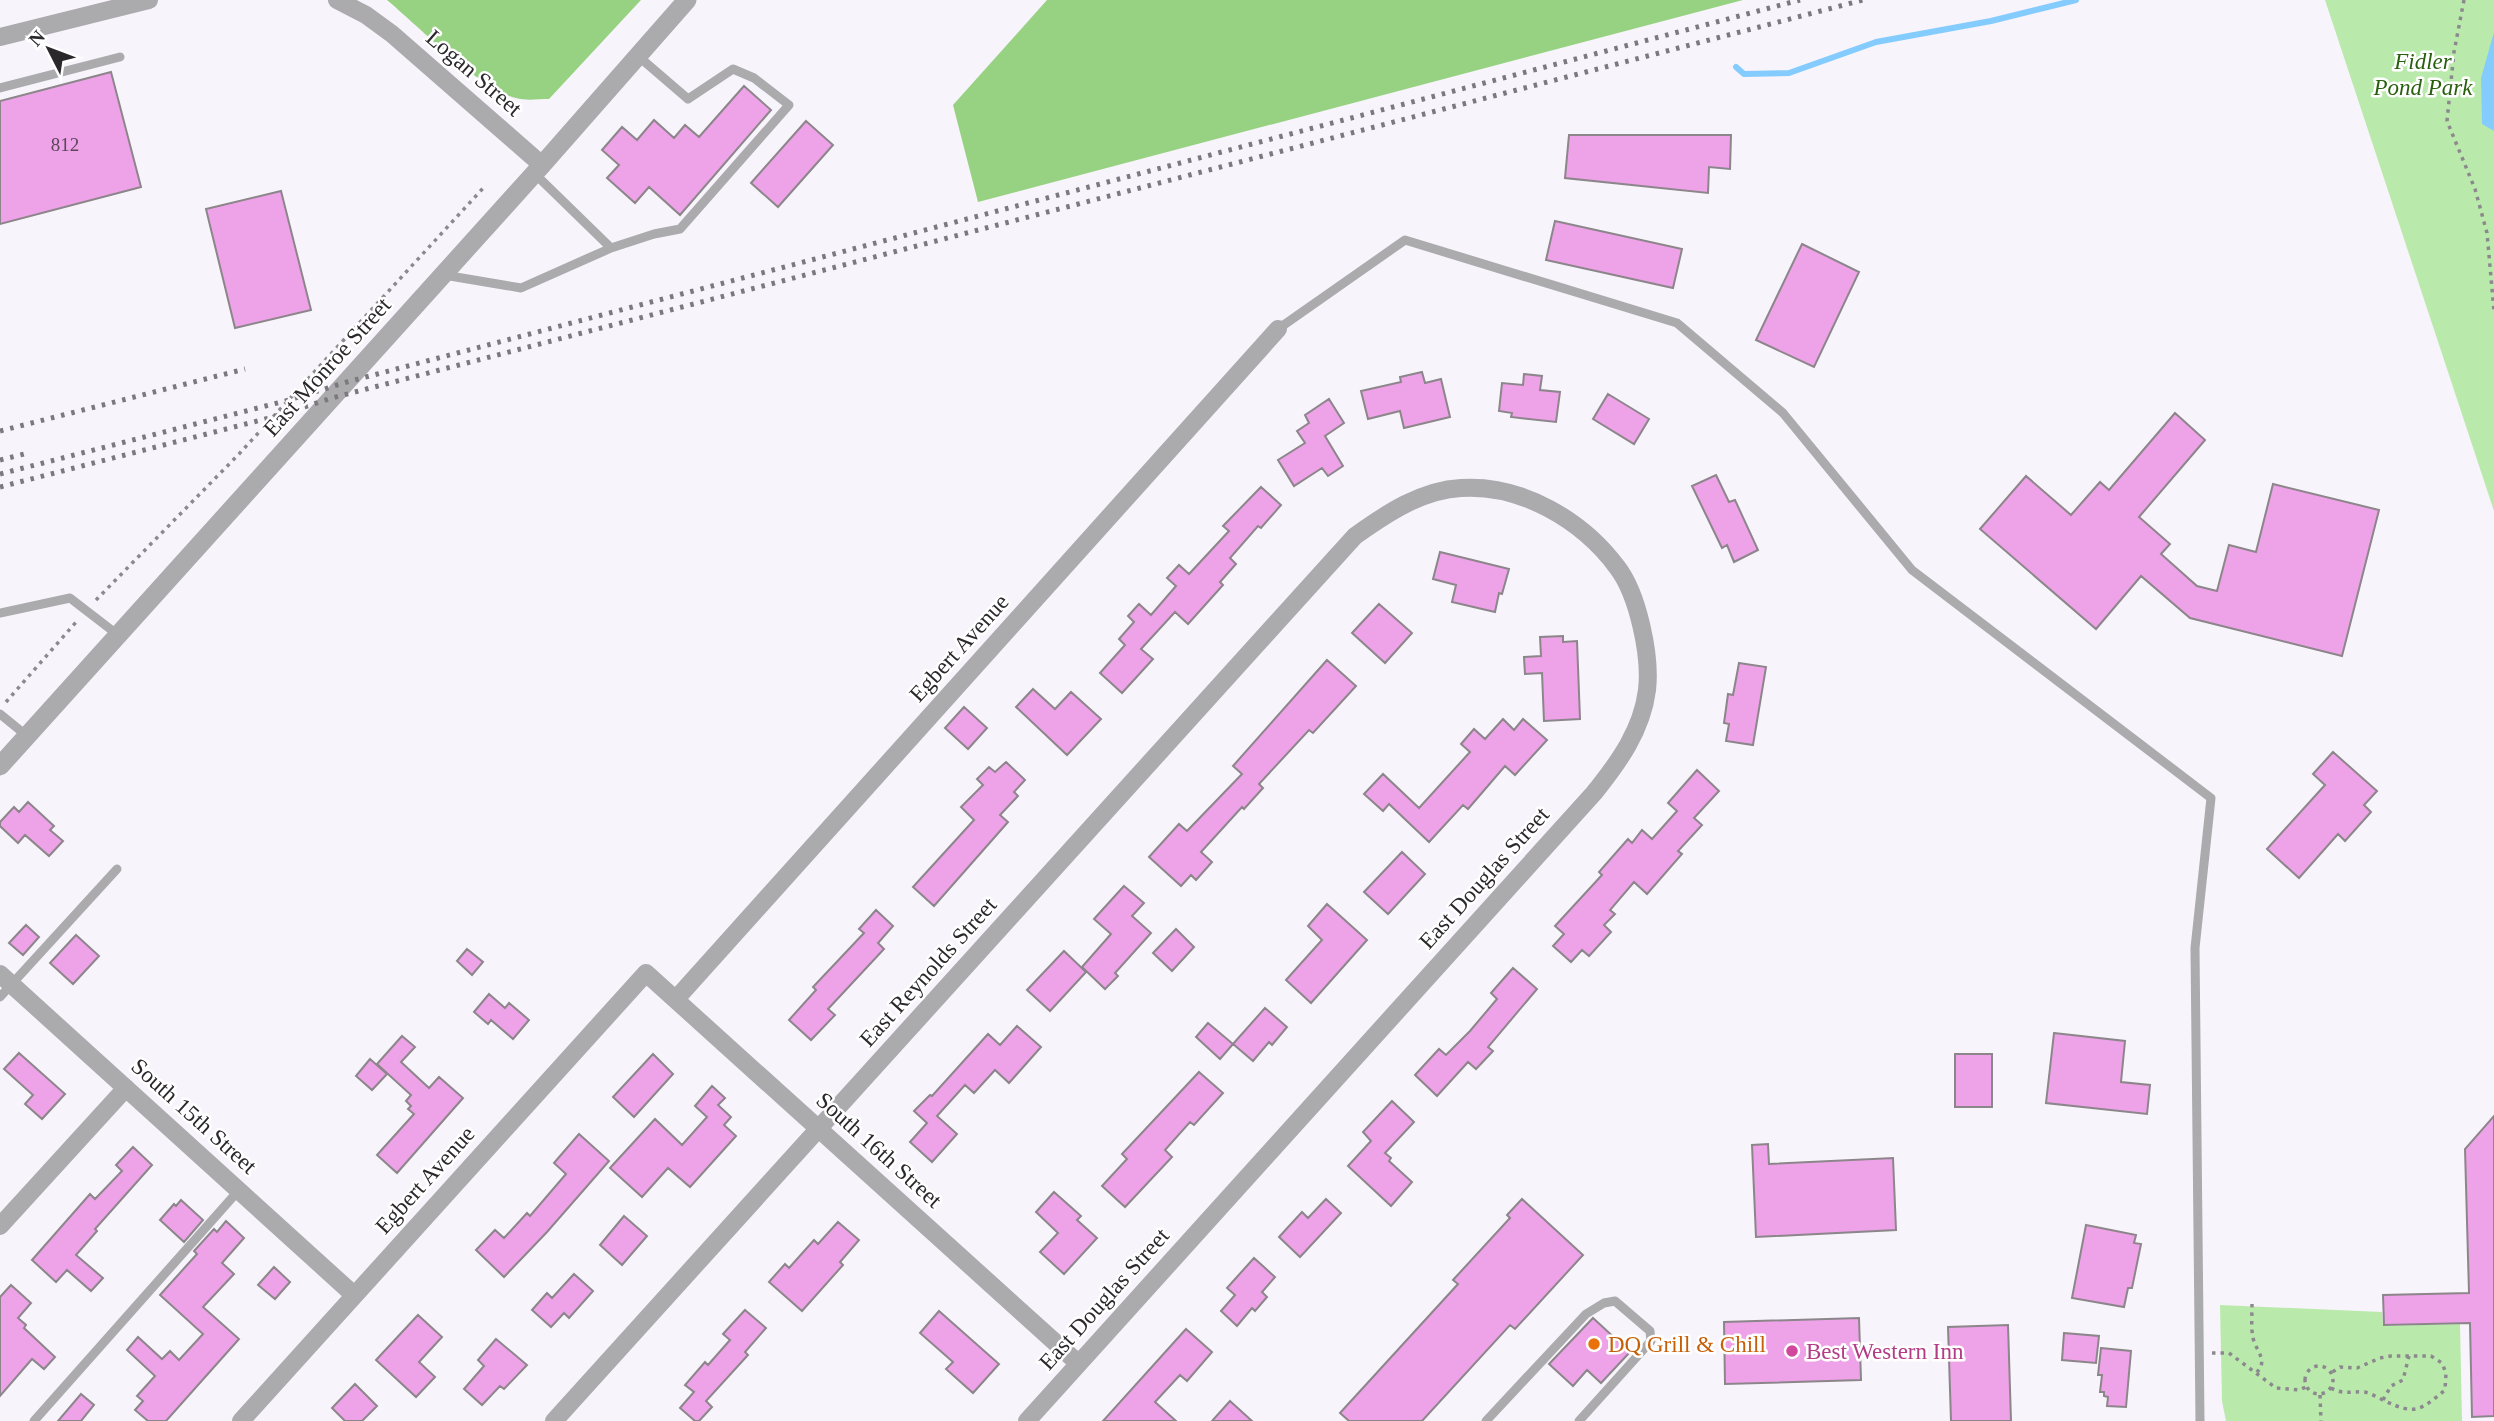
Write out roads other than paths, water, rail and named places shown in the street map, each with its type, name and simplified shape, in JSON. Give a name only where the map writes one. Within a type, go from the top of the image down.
[{"type":"street","points":[[0,37],[149,0]]},
{"type":"street","name":"Logan Street","points":[[337,0],[366,15],[392,34],[538,169]]},
{"type":"street","name":"East Monroe Street","points":[[0,766],[687,0]]},
{"type":"street","name":"Egbert Avenue","points":[[676,999],[1278,330]]},
{"type":"street","name":"East Douglas Street","points":[[1027,1421],[1594,793],[1628,747],[1641,717],[1647,688],[1646,656],[1632,594],[1619,569],[1598,545],[1549,509],[1523,497],[1493,489],[1461,488],[1430,494],[1402,505],[1376,521],[1355,536],[1336,555]]},
{"type":"street","name":"East Reynolds Street","points":[[554,1421],[1336,555]]},
{"type":"street","name":"Egbert Avenue","points":[[241,1421],[646,973]]},
{"type":"street","name":"South 16th Street","points":[[646,973],[1078,1363]]},
{"type":"street","name":"South 15th Street","points":[[4,985],[125,1088],[354,1295]]},
{"type":"street","points":[[0,1226],[125,1088]]},
{"type":"lane","points":[[442,275],[521,288],[611,248],[680,229],[789,105],[754,78],[733,69],[688,99],[638,56]]},
{"type":"lane","points":[[0,88],[120,57]]},
{"type":"lane","points":[[538,169],[611,248]]},
{"type":"lane","points":[[1278,330],[1405,240],[1676,323],[1783,413],[1912,570],[2211,798],[2195,947],[2200,1421]]},
{"type":"lane","points":[[0,613],[70,598],[118,635]]},
{"type":"lane","points":[[0,711],[27,736]]},
{"type":"lane","points":[[4,985],[117,869]]},
{"type":"lane","points":[[34,1421],[239,1190]]},
{"type":"lane","points":[[1486,1421],[1586,1314],[1604,1303],[1615,1301],[1650,1331],[1651,1341],[1579,1421]]},
{"type":"water","points":[[2494,32],[2494,131],[2482,124],[2481,78]]},
{"type":"waterway","points":[[1736,67],[1744,74],[1789,73],[1876,42],[1991,21],[2076,0]]},
{"type":"railway","points":[[0,474],[1800,0]]},
{"type":"railway","points":[[0,487],[273,417],[332,398],[1863,0]]},
{"type":"railway","points":[[0,431],[245,369]]},
{"type":"railway","points":[[0,460],[28,453]]},
{"type":"place","name":"DQ Grill & Chill","points":[[1594,1344]]},
{"type":"place","name":"Best Western Inn","points":[[1792,1351]]},
{"type":"park label","name":"Fidler Pond Park","points":[[2423,74]]}]
